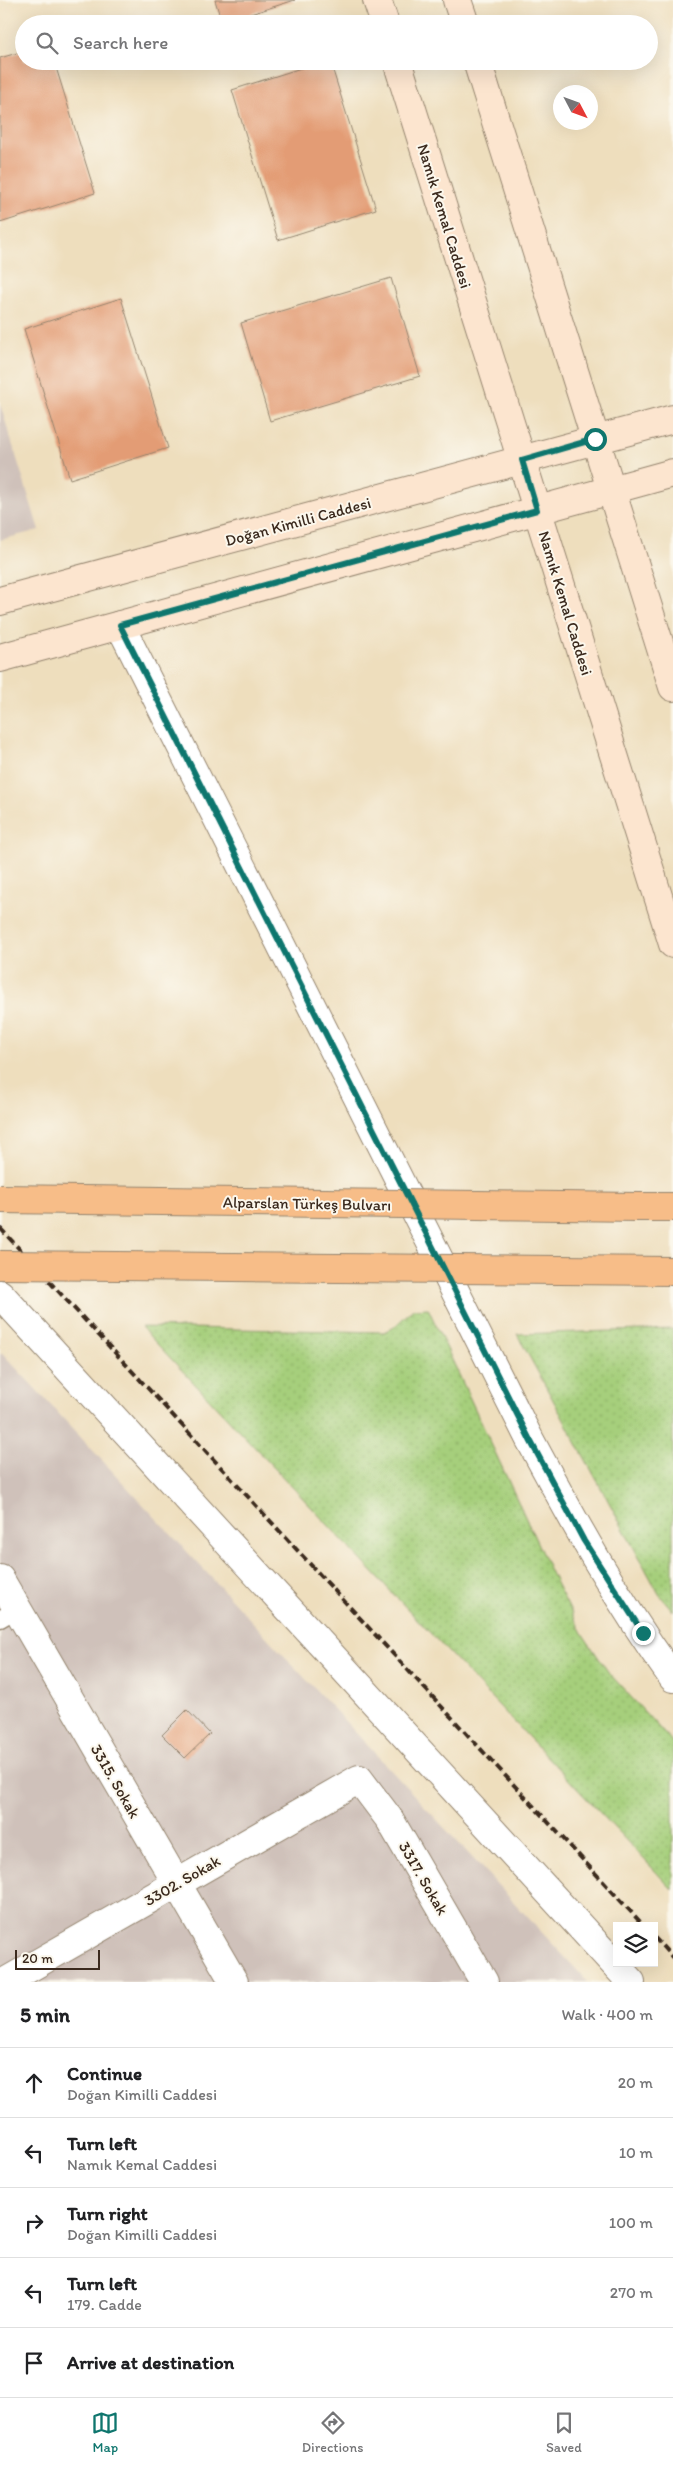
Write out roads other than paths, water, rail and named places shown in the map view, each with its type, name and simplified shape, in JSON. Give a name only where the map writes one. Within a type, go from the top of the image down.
[{"type":"highway","name":"Alparslan Türkeş Bulvarı","points":[[0,1199],[673,1207]]},
{"type":"highway","points":[[0,1265],[673,1271]]},
{"type":"street","points":[[377,0],[382,15]]},
{"type":"street","points":[[457,0],[462,15]]},
{"type":"street","name":"Namık Kemal Caddesi","points":[[400,70],[673,944]]},
{"type":"street","points":[[479,70],[673,687]]},
{"type":"street","name":"Doğan Kimilli Caddesi","points":[[0,601],[673,419]]},
{"type":"street","points":[[0,658],[673,473]]},
{"type":"street","points":[[120,625],[530,1440],[614,1592],[673,1678]]},
{"type":"street","points":[[0,1294],[631,1982]]},
{"type":"street","name":"3315. Sokak","points":[[0,1579],[8,1614],[176,1884],[234,1982]]},
{"type":"street","name":"3302. Sokak","points":[[5,1982],[358,1779]]},
{"type":"street","name":"3317. Sokak","points":[[358,1779],[390,1820],[484,1982]]},
{"type":"railway","points":[[0,1228],[640,1922]]},
{"type":"railway","points":[[658,1941],[673,1958]]}]
